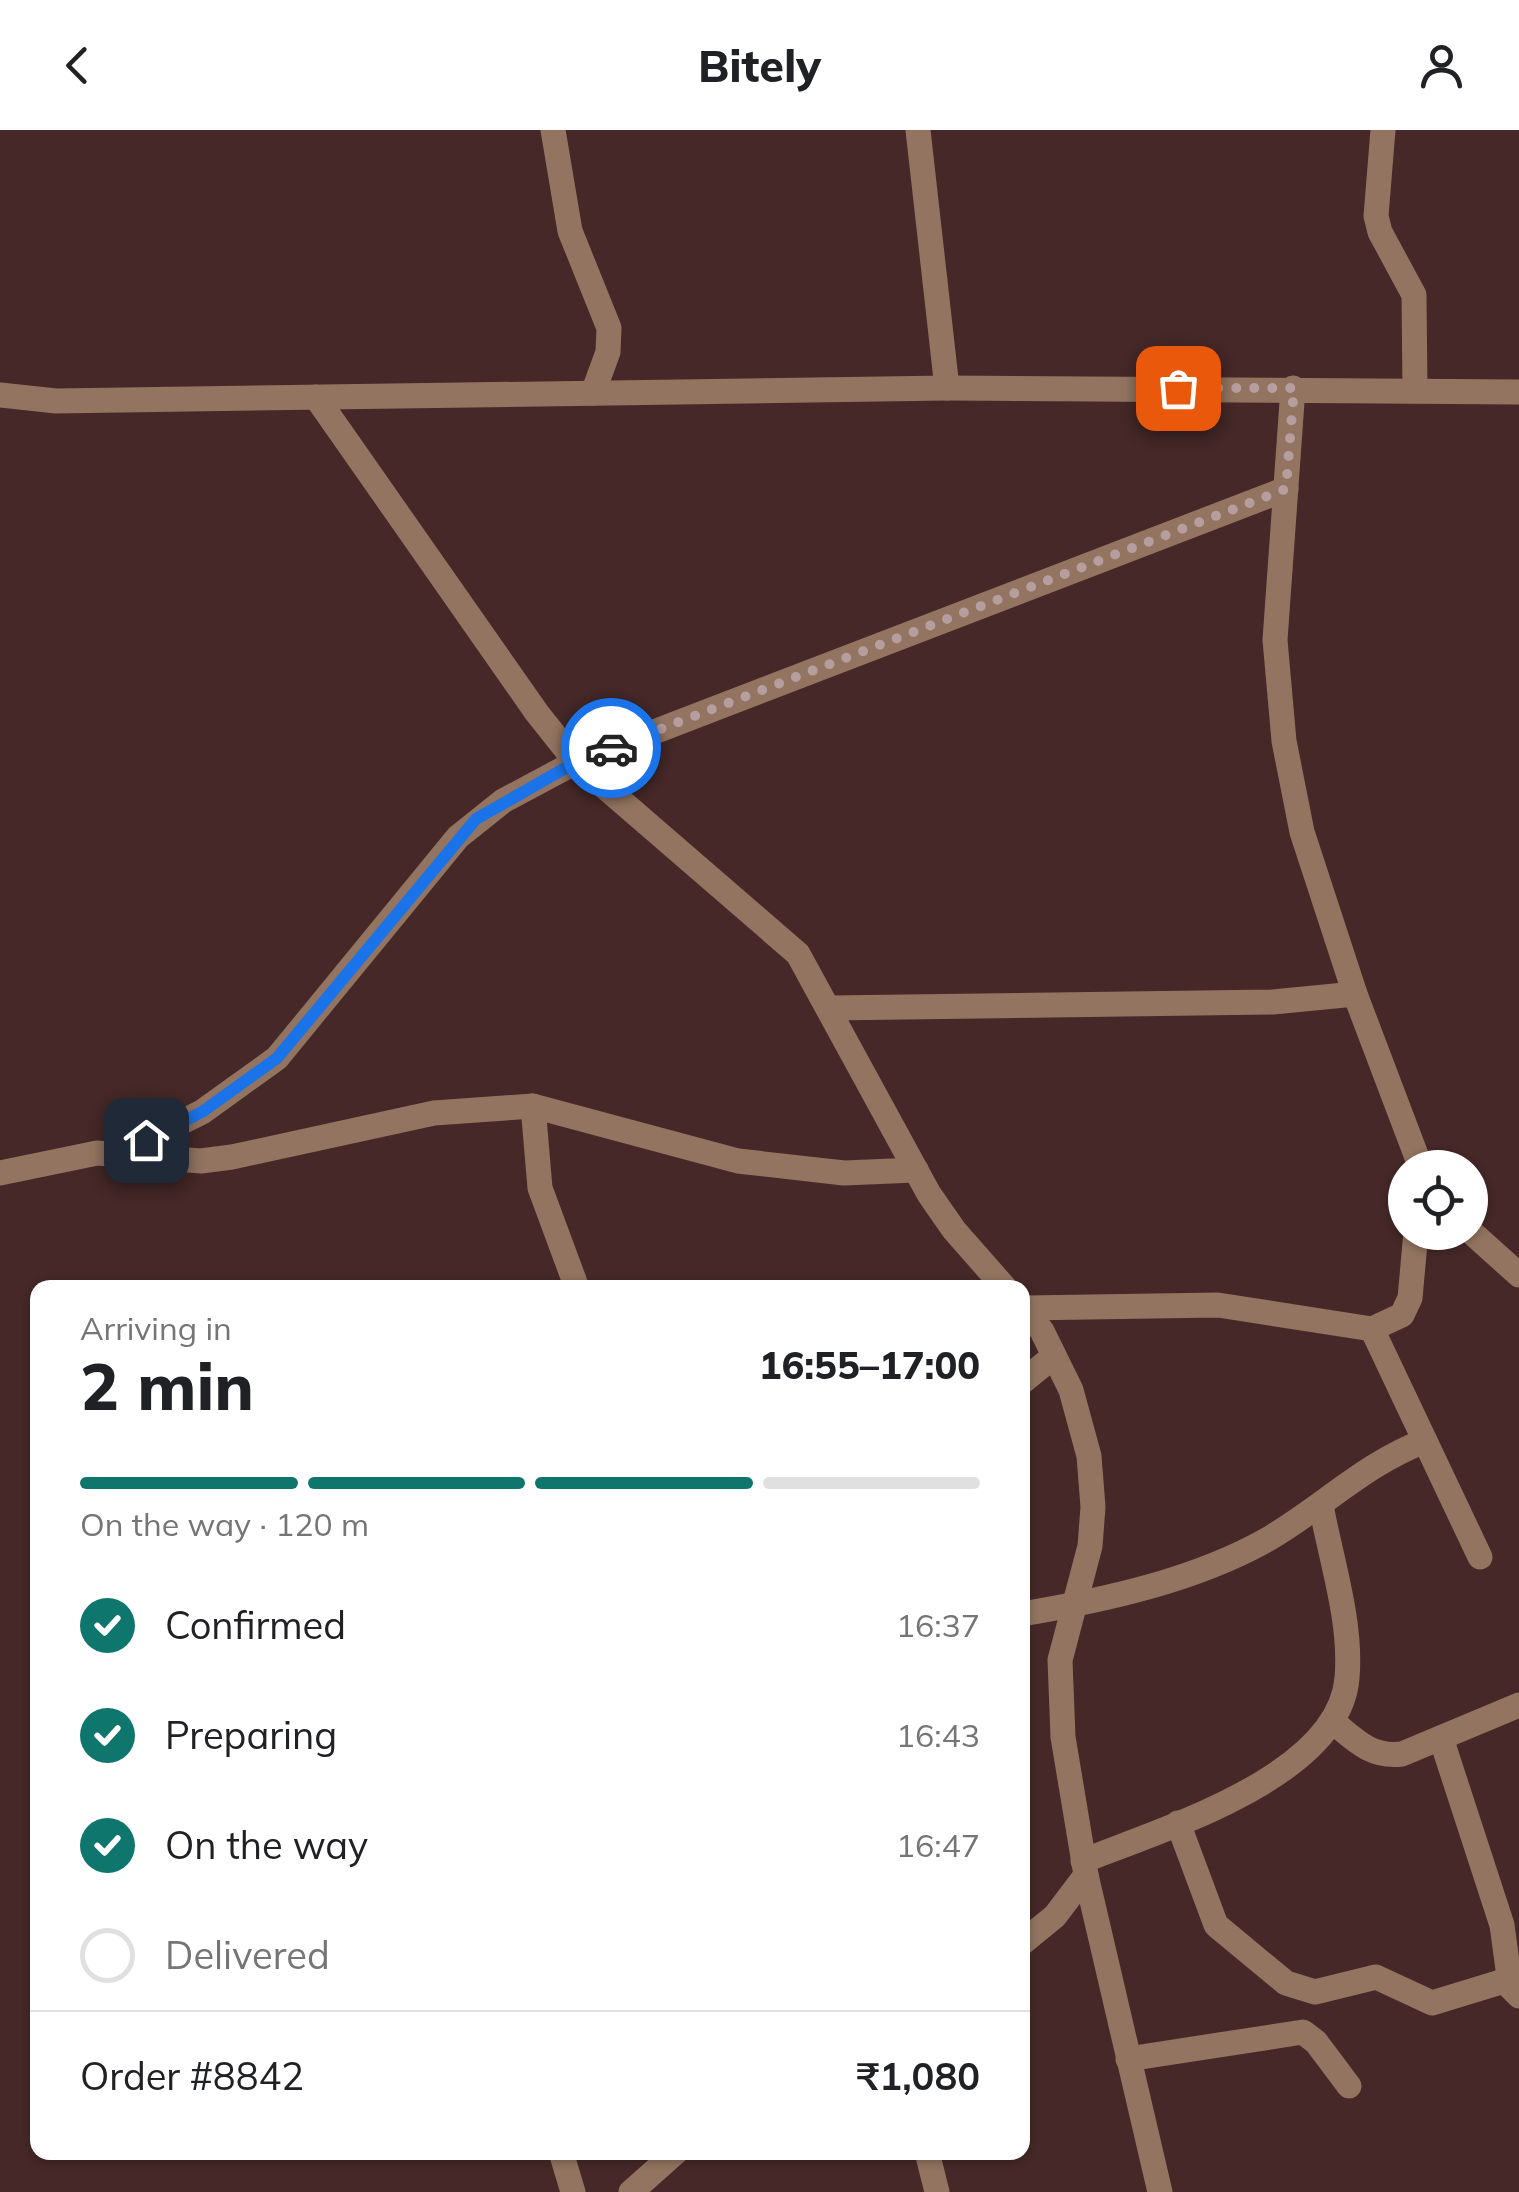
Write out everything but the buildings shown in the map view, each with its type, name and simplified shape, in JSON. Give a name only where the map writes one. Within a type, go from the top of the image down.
[{"type":"street","points":[[553,130],[570,230],[609,328],[608,352],[594,393]]},
{"type":"street","points":[[918,130],[947,388]]},
{"type":"street","points":[[1383,130],[1376,216],[1380,232],[1414,296],[1418,314],[1415,390]]},
{"type":"street","points":[[0,394],[56,401],[947,388],[1294,388],[1415,390],[1516,399]]},
{"type":"street","points":[[1294,388],[1274,640],[1284,740],[1302,832],[1356,994],[1415,1150]]},
{"type":"street","points":[[316,397],[576,762],[682,856],[776,930],[798,954],[916,1170],[954,1230],[998,1280]]},
{"type":"street","points":[[118,1154],[202,1112],[277,1058],[458,837],[503,801],[576,762],[1286,489]]},
{"type":"street","points":[[830,1008],[1273,1002],[1356,994]]},
{"type":"street","points":[[0,1173],[87,1155],[201,1161],[232,1158],[434,1113],[532,1106],[738,1162],[844,1173],[916,1170]]},
{"type":"street","points":[[532,1106],[540,1188],[574,1280]]},
{"type":"street","points":[[1488,1247],[1519,1275]]},
{"type":"street","points":[[1030,1307],[1218,1306],[1372,1330],[1402,1315],[1410,1298],[1414,1250]]},
{"type":"street","points":[[1030,1317],[1054,1356],[1080,1422],[1093,1507],[1090,1546],[1060,1660],[1060,1695],[1084,1868],[1160,2192]]},
{"type":"street","points":[[1372,1330],[1480,1557]]},
{"type":"street","points":[[1030,1376],[1054,1356]]},
{"type":"street","points":[[1030,1613],[1074,1605],[1198,1570],[1269,1538],[1377,1462],[1425,1440]]},
{"type":"street","points":[[1030,1936],[1055,1916],[1084,1868],[1292,1763],[1332,1721],[1345,1690],[1346,1646],[1321,1505]]},
{"type":"street","points":[[1332,1721],[1365,1748],[1388,1756],[1519,1705]]},
{"type":"street","points":[[1442,1738],[1502,1925],[1515,1990]]},
{"type":"street","points":[[1178,1822],[1216,1925],[1286,1983],[1314,1992],[1376,1976],[1432,2003],[1450,2001],[1497,1982],[1515,1990]]},
{"type":"street","points":[[1128,2058],[1295,2032],[1316,2042],[1349,2086]]},
{"type":"street","points":[[563,2160],[573,2192]]},
{"type":"street","points":[[631,2192],[667,2160]]},
{"type":"street","points":[[929,2160],[937,2192]]},
{"type":"way so far","points":[[611,748],[1286,489],[1294,388],[1178,388]]},
{"type":"route","points":[[146,1140],[202,1112],[277,1058],[476,819],[576,762],[611,748]]}]
